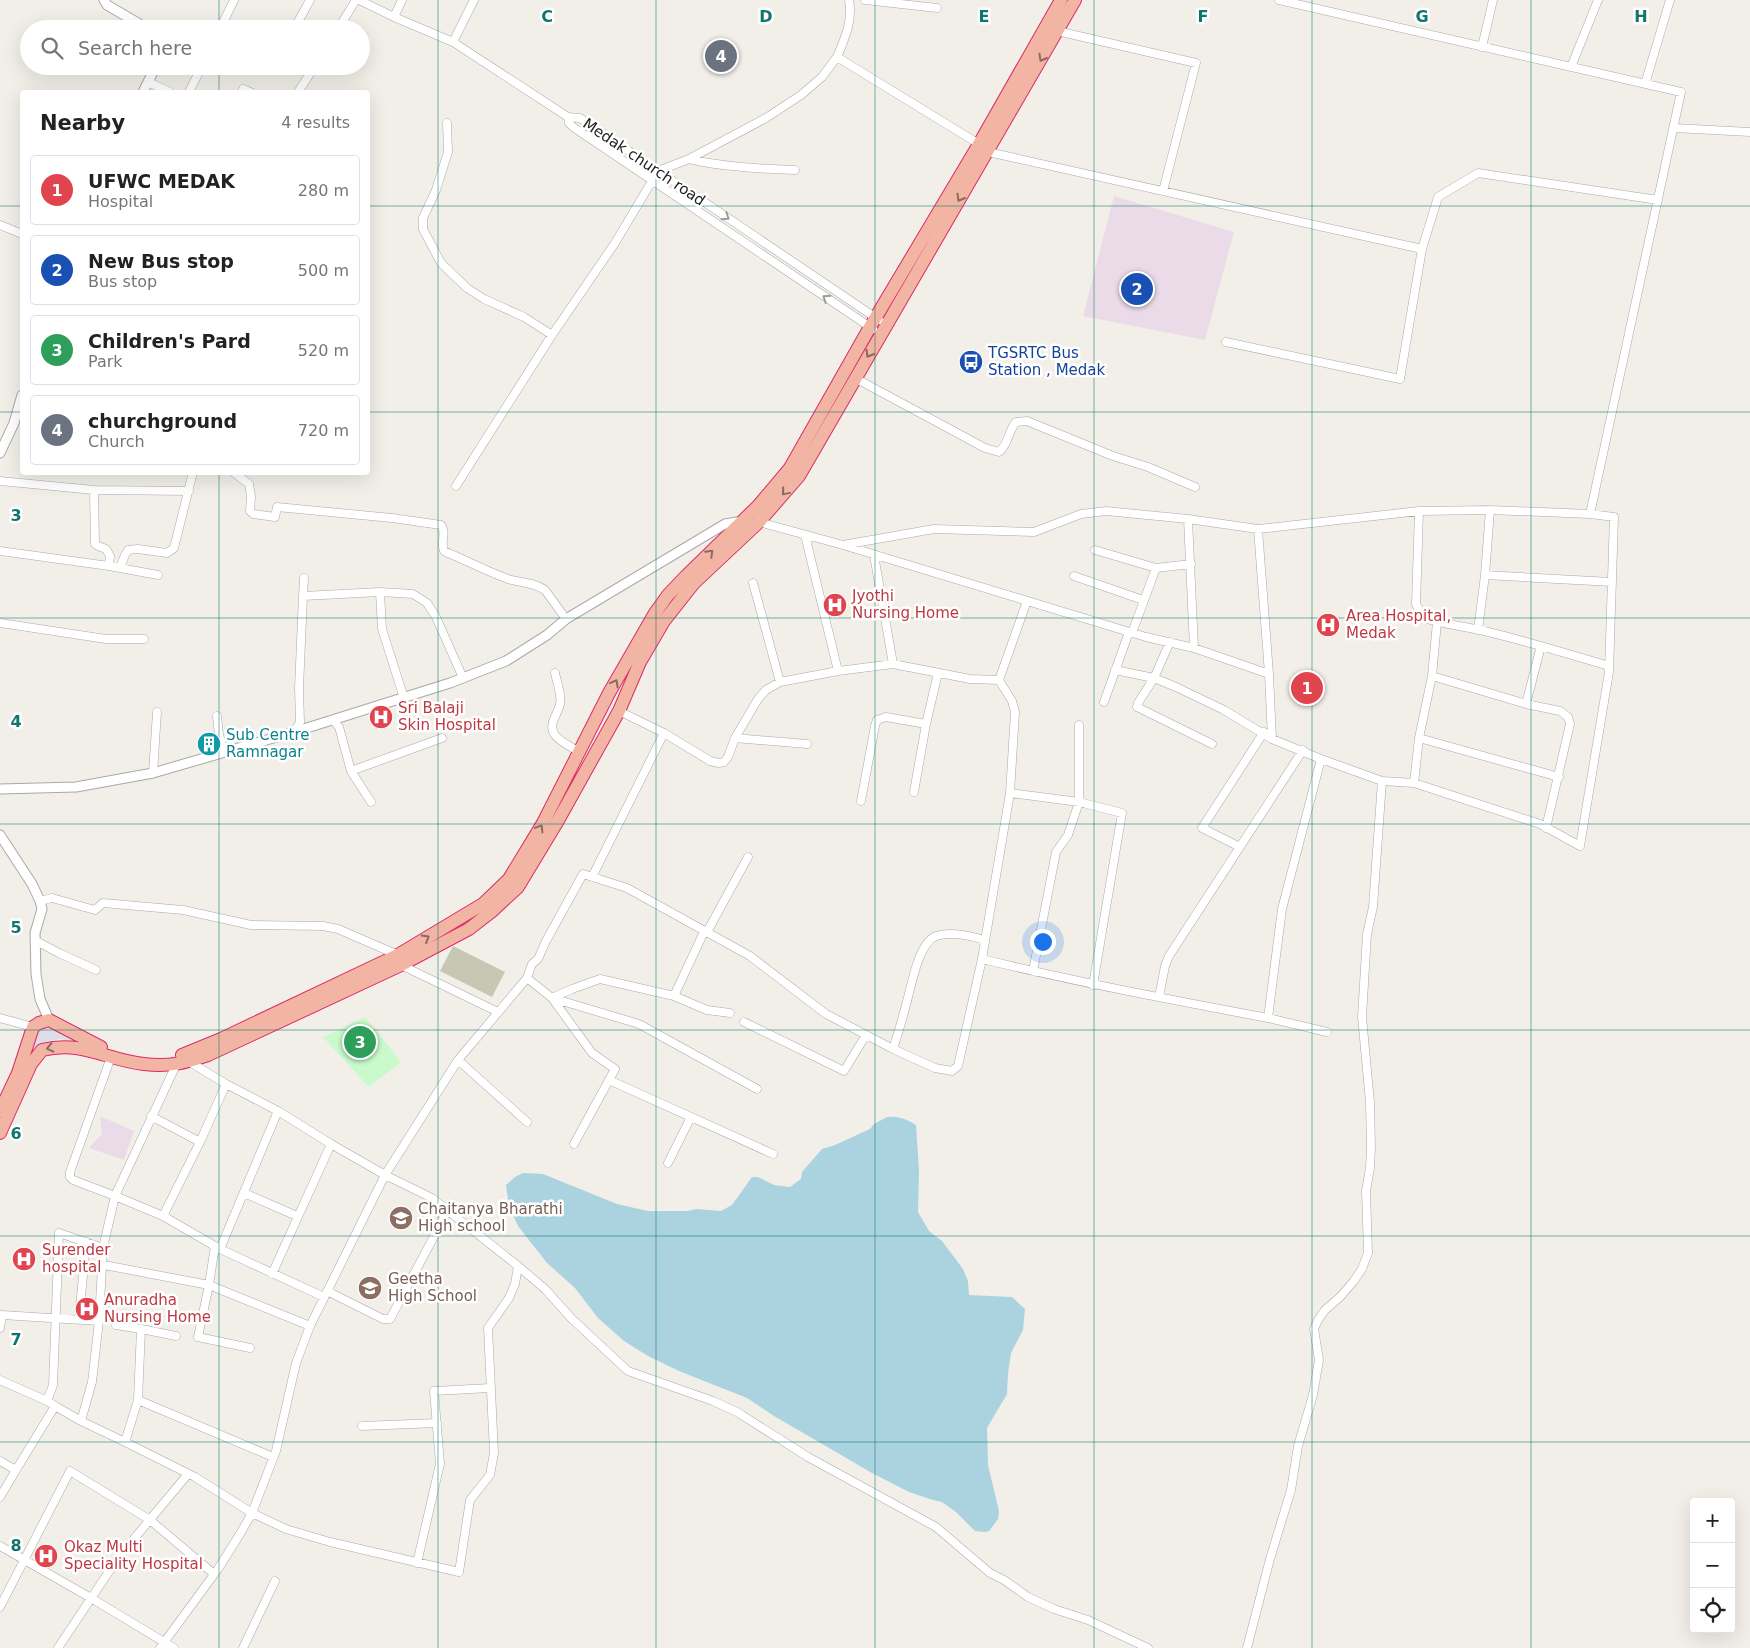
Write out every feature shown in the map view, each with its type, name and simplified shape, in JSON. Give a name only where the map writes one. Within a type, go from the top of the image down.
[{"type":"highway","points":[[983,148],[1061,0]]},
{"type":"highway","points":[[0,1133],[31,1064],[42,1050],[57,1046],[84,1048],[111,1057],[143,1064],[176,1065],[208,1055],[400,960],[483,904],[497,892],[508,879],[543,823],[609,694],[655,613],[668,595],[758,506],[790,468],[878,326],[983,148],[1057,32],[1074,0]]},
{"type":"highway","points":[[0,1111],[18,1073],[33,1027],[39,1023],[49,1020],[92,1043],[116,1053],[152,1057],[175,1056],[194,1051],[469,929],[518,888],[619,711],[640,662],[664,621],[694,583],[759,522],[799,476],[855,378],[878,326]]},
{"type":"street","points":[[104,0],[107,5],[133,20]]},
{"type":"street","points":[[224,20],[234,0]]},
{"type":"street","points":[[299,20],[310,0]]},
{"type":"street","points":[[344,20],[358,0],[453,42],[568,117]]},
{"type":"street","points":[[394,17],[402,0]]},
{"type":"street","points":[[453,42],[474,0]]},
{"type":"street","points":[[456,486],[552,335],[615,243],[658,171],[689,159],[766,118],[822,77],[837,57],[845,38],[850,20],[849,0]]},
{"type":"street","points":[[865,0],[936,8]]},
{"type":"street","points":[[1279,0],[1682,92],[1590,514]]},
{"type":"street","points":[[1482,47],[1493,0]]},
{"type":"street","points":[[1571,67],[1598,0]]},
{"type":"street","points":[[1645,84],[1670,0]]},
{"type":"street","points":[[1057,32],[1196,63],[1163,191]]},
{"type":"street","points":[[837,57],[983,148],[1422,250]]},
{"type":"street","points":[[144,90],[152,75]]},
{"type":"street","points":[[190,90],[198,75]]},
{"type":"street","points":[[299,90],[309,75]]},
{"type":"street","points":[[148,82],[166,90]]},
{"type":"street","name":"Medak church road","points":[[568,117],[580,118],[878,326],[651,180],[573,127],[568,117]]},
{"type":"street","points":[[447,122],[448,152],[436,190],[423,218],[423,229],[442,263],[467,288],[484,299],[524,316],[552,335]]},
{"type":"street","points":[[1674,128],[1750,132]]},
{"type":"street","points":[[689,159],[711,164],[770,170],[795,170]]},
{"type":"street","points":[[1226,342],[1400,379],[1422,250],[1438,197],[1478,172],[1658,200]]},
{"type":"street","points":[[0,225],[20,233]]},
{"type":"street","points":[[855,378],[985,448],[999,452],[1004,448],[1016,422],[1028,421],[1113,456],[1148,466],[1195,487]]},
{"type":"street","points":[[0,453],[14,423],[20,401]]},
{"type":"street","points":[[120,568],[128,550],[138,549],[167,553],[172,551],[192,475]]},
{"type":"street","points":[[237,475],[249,484],[251,496],[250,510],[253,514],[275,517],[277,507],[383,517],[441,525],[444,529],[442,547],[444,551],[510,580],[541,587],[566,619]]},
{"type":"street","points":[[0,481],[94,490],[189,491]]},
{"type":"street","points":[[94,490],[94,544],[106,549],[110,556],[109,566]]},
{"type":"street","points":[[1478,630],[1490,510]]},
{"type":"street","points":[[843,545],[934,529],[1034,532],[1081,514],[1106,511],[1188,518],[1258,529],[1419,511],[1490,510],[1590,514],[1614,517],[1609,666],[1580,846],[1546,828],[1414,783],[1382,781],[1320,759],[1303,750],[1272,739],[1264,732],[1224,710],[1154,678],[1115,670]]},
{"type":"street","points":[[1419,511],[1416,604],[1424,618],[1541,646],[1609,666]]},
{"type":"street","points":[[1188,518],[1194,648]]},
{"type":"street","points":[[0,789],[76,788],[153,773],[294,732],[463,678],[506,661],[547,635],[566,619],[725,524],[742,521],[759,522],[843,545],[1130,632],[1194,648],[1269,674]]},
{"type":"street","points":[[1258,529],[1272,739]]},
{"type":"street","points":[[805,535],[838,671]]},
{"type":"street","points":[[1096,550],[1156,568],[1191,564]]},
{"type":"street","points":[[0,551],[109,566],[158,575]]},
{"type":"street","points":[[874,555],[893,664]]},
{"type":"street","points":[[1104,702],[1156,568]]},
{"type":"street","points":[[1485,575],[1612,582]]},
{"type":"street","points":[[1074,576],[1143,600]]},
{"type":"street","points":[[294,732],[300,722],[299,688],[304,578]]},
{"type":"street","points":[[753,583],[780,682]]},
{"type":"street","points":[[303,596],[380,592],[413,594],[427,603],[436,617],[463,678]]},
{"type":"street","points":[[380,592],[382,629],[404,698]]},
{"type":"street","points":[[999,680],[1027,601]]},
{"type":"street","points":[[1414,783],[1419,738],[1432,676],[1436,622]]},
{"type":"street","points":[[0,623],[106,639],[144,639]]},
{"type":"street","points":[[1170,642],[1154,678],[1137,707],[1212,744]]},
{"type":"street","points":[[1526,704],[1541,646]]},
{"type":"street","points":[[619,711],[664,733],[710,761],[719,763],[724,762],[728,757],[735,738],[758,699],[766,690],[780,682],[838,671],[893,664],[970,680],[999,680]]},
{"type":"street","points":[[555,673],[560,704],[553,720],[552,730],[555,736],[579,752]]},
{"type":"street","points":[[914,792],[926,724],[938,673]]},
{"type":"street","points":[[1432,676],[1526,704],[1560,711],[1568,717],[1570,724],[1546,828]]},
{"type":"street","points":[[162,1645],[214,1574],[252,1513],[279,1442],[296,1363],[310,1326],[385,1175],[458,1060],[527,978],[532,964],[538,959],[583,874],[627,888],[708,932],[754,959],[826,1014],[893,1049],[935,1068],[952,1071],[958,1066],[982,959],[1010,793],[1015,712],[1012,701],[999,680]]},
{"type":"street","points":[[153,773],[157,712]]},
{"type":"street","points":[[216,755],[223,747],[219,735],[217,716]]},
{"type":"street","points":[[861,801],[877,720],[886,717],[926,724]]},
{"type":"street","points":[[333,720],[339,727],[351,771],[371,802]]},
{"type":"street","points":[[1037,972],[1033,971],[1056,852],[1068,835],[1079,802],[1079,725]]},
{"type":"street","points":[[1240,847],[1202,828],[1264,732]]},
{"type":"street","points":[[592,877],[664,733]]},
{"type":"street","points":[[351,771],[442,738]]},
{"type":"street","points":[[735,738],[807,744]]},
{"type":"street","points":[[1419,738],[1558,777]]},
{"type":"street","points":[[1159,997],[1165,966],[1169,956],[1303,750]]},
{"type":"street","points":[[1268,1018],[1282,909],[1320,759]]},
{"type":"street","points":[[1247,1648],[1290,1490],[1298,1446],[1313,1395],[1319,1360],[1314,1329],[1325,1310],[1353,1282],[1362,1269],[1368,1252],[1366,1192],[1371,1147],[1369,1083],[1362,1017],[1367,934],[1373,906],[1382,781]]},
{"type":"street","points":[[1010,793],[1079,802],[1122,813],[1093,985]]},
{"type":"street","points":[[0,835],[32,884],[40,901],[42,909],[35,933],[36,974],[40,998],[49,1020]]},
{"type":"street","points":[[674,996],[703,934],[708,932],[748,857]]},
{"type":"street","points":[[40,901],[52,898],[95,910],[103,903],[156,907],[182,910],[251,925],[322,926],[338,929],[498,1012]]},
{"type":"street","points":[[893,1049],[916,965],[928,942],[935,936],[947,934],[961,934],[985,940]]},
{"type":"street","points":[[36,940],[96,970]]},
{"type":"street","points":[[982,959],[1093,985],[1268,1018],[1327,1032]]},
{"type":"street","points":[[527,978],[552,998],[592,1053],[615,1069],[574,1144]]},
{"type":"street","points":[[552,998],[600,979],[674,996],[707,1010],[730,1013]]},
{"type":"street","points":[[552,998],[639,1024],[757,1089]]},
{"type":"street","points":[[0,1018],[33,1027]]},
{"type":"street","points":[[744,1022],[844,1071],[866,1035]]},
{"type":"street","points":[[111,1057],[70,1172],[72,1180],[163,1216],[217,1248],[272,1274],[383,1319],[390,1320],[448,1210]]},
{"type":"street","points":[[458,1060],[527,1122]]},
{"type":"street","points":[[188,1061],[226,1084],[278,1111],[385,1175],[432,1198],[545,1289],[572,1319],[628,1371],[713,1401],[737,1412],[808,1457],[936,1527],[990,1573],[1004,1580],[1028,1597],[1054,1609],[1088,1620],[1148,1648]]},
{"type":"street","points":[[82,1421],[92,1382],[99,1321],[104,1248],[116,1196],[176,1065]]},
{"type":"street","points":[[609,1080],[773,1154]]},
{"type":"street","points":[[163,1216],[200,1142],[226,1084]]},
{"type":"street","points":[[250,1348],[198,1337],[217,1248],[244,1193],[278,1111]]},
{"type":"street","points":[[151,1116],[200,1142]]},
{"type":"street","points":[[668,1163],[691,1117]]},
{"type":"street","points":[[272,1274],[331,1144]]},
{"type":"street","points":[[244,1193],[297,1216]]},
{"type":"street","points":[[47,1401],[53,1385],[59,1233],[104,1248]]},
{"type":"street","points":[[80,1320],[86,1242]]},
{"type":"street","points":[[104,1265],[209,1285],[310,1326]]},
{"type":"street","points":[[0,1380],[47,1401],[82,1421],[188,1474],[252,1513],[286,1530],[459,1572],[470,1500],[490,1475],[494,1452],[488,1328],[510,1298],[518,1266]]},
{"type":"street","points":[[0,1328],[2,1315],[99,1321]]},
{"type":"street","points":[[116,1325],[176,1336]]},
{"type":"street","points":[[125,1442],[138,1400],[141,1329]]},
{"type":"street","points":[[417,1563],[440,1464],[434,1391],[490,1388]]},
{"type":"street","points":[[138,1400],[273,1458]]},
{"type":"street","points":[[0,1497],[55,1406]]},
{"type":"street","points":[[362,1426],[437,1423]]},
{"type":"street","points":[[0,1461],[16,1470]]},
{"type":"street","points":[[0,1607],[70,1472],[150,1520],[214,1574]]},
{"type":"street","points":[[58,1648],[118,1558],[188,1474]]},
{"type":"street","points":[[0,1546],[91,1598],[162,1645],[174,1648]]},
{"type":"street","points":[[243,1648],[275,1581]]},
{"type":"shaded area","points":[[1114,196],[1234,232],[1205,340],[1083,316]]},
{"type":"shaded area","points":[[453,946],[505,972],[492,997],[440,971]]},
{"type":"shaded area","points":[[50,1026],[80,1044],[62,1039],[43,1043],[36,1048],[26,1062],[37,1031],[41,1027]]},
{"type":"shaded area","points":[[100,1116],[134,1131],[124,1160],[89,1148],[102,1134]]},
{"type":"green space","points":[[365,1017],[401,1062],[369,1087],[323,1037]]},
{"type":"water","points":[[887,1117],[902,1118],[916,1125],[919,1171],[918,1212],[929,1231],[942,1241],[963,1269],[968,1281],[969,1295],[1012,1297],[1025,1309],[1023,1330],[1011,1353],[1007,1394],[987,1428],[988,1465],[999,1511],[998,1519],[989,1531],[985,1532],[975,1531],[956,1512],[942,1502],[909,1492],[872,1473],[774,1416],[747,1398],[679,1371],[648,1356],[624,1341],[598,1318],[575,1288],[547,1263],[518,1226],[509,1206],[506,1185],[523,1173],[543,1174],[617,1204],[648,1211],[688,1211],[696,1209],[721,1211],[732,1205],[752,1177],[758,1177],[774,1185],[790,1187],[801,1179],[802,1172],[822,1149],[870,1129],[874,1124]]},
{"type":"place","name":"churchground","points":[[721,56]]},
{"type":"place","name":"New Bus stop","points":[[1137,289]]},
{"type":"place","name":"TGSRTC Bus Station , Medak","points":[[971,362]]},
{"type":"place","name":"Jyothi Nursing Home","points":[[835,605]]},
{"type":"place","name":"Area Hospital, Medak","points":[[1328,625]]},
{"type":"place","name":"UFWC MEDAK","points":[[1307,688]]},
{"type":"place","name":"Sri Balaji Skin Hospital","points":[[381,717]]},
{"type":"place","name":"Sub Centre Ramnagar","points":[[209,744]]},
{"type":"place","name":"Children's Pard","points":[[360,1042]]},
{"type":"place","name":"Chaitanya Bharathi High school","points":[[401,1218]]},
{"type":"place","name":"Surender hospital","points":[[24,1259]]},
{"type":"place","name":"Geetha High School","points":[[370,1288]]},
{"type":"place","name":"Anuradha Nursing Home","points":[[87,1309]]},
{"type":"place","name":"Okaz Multi Speciality Hospital","points":[[46,1556]]}]
